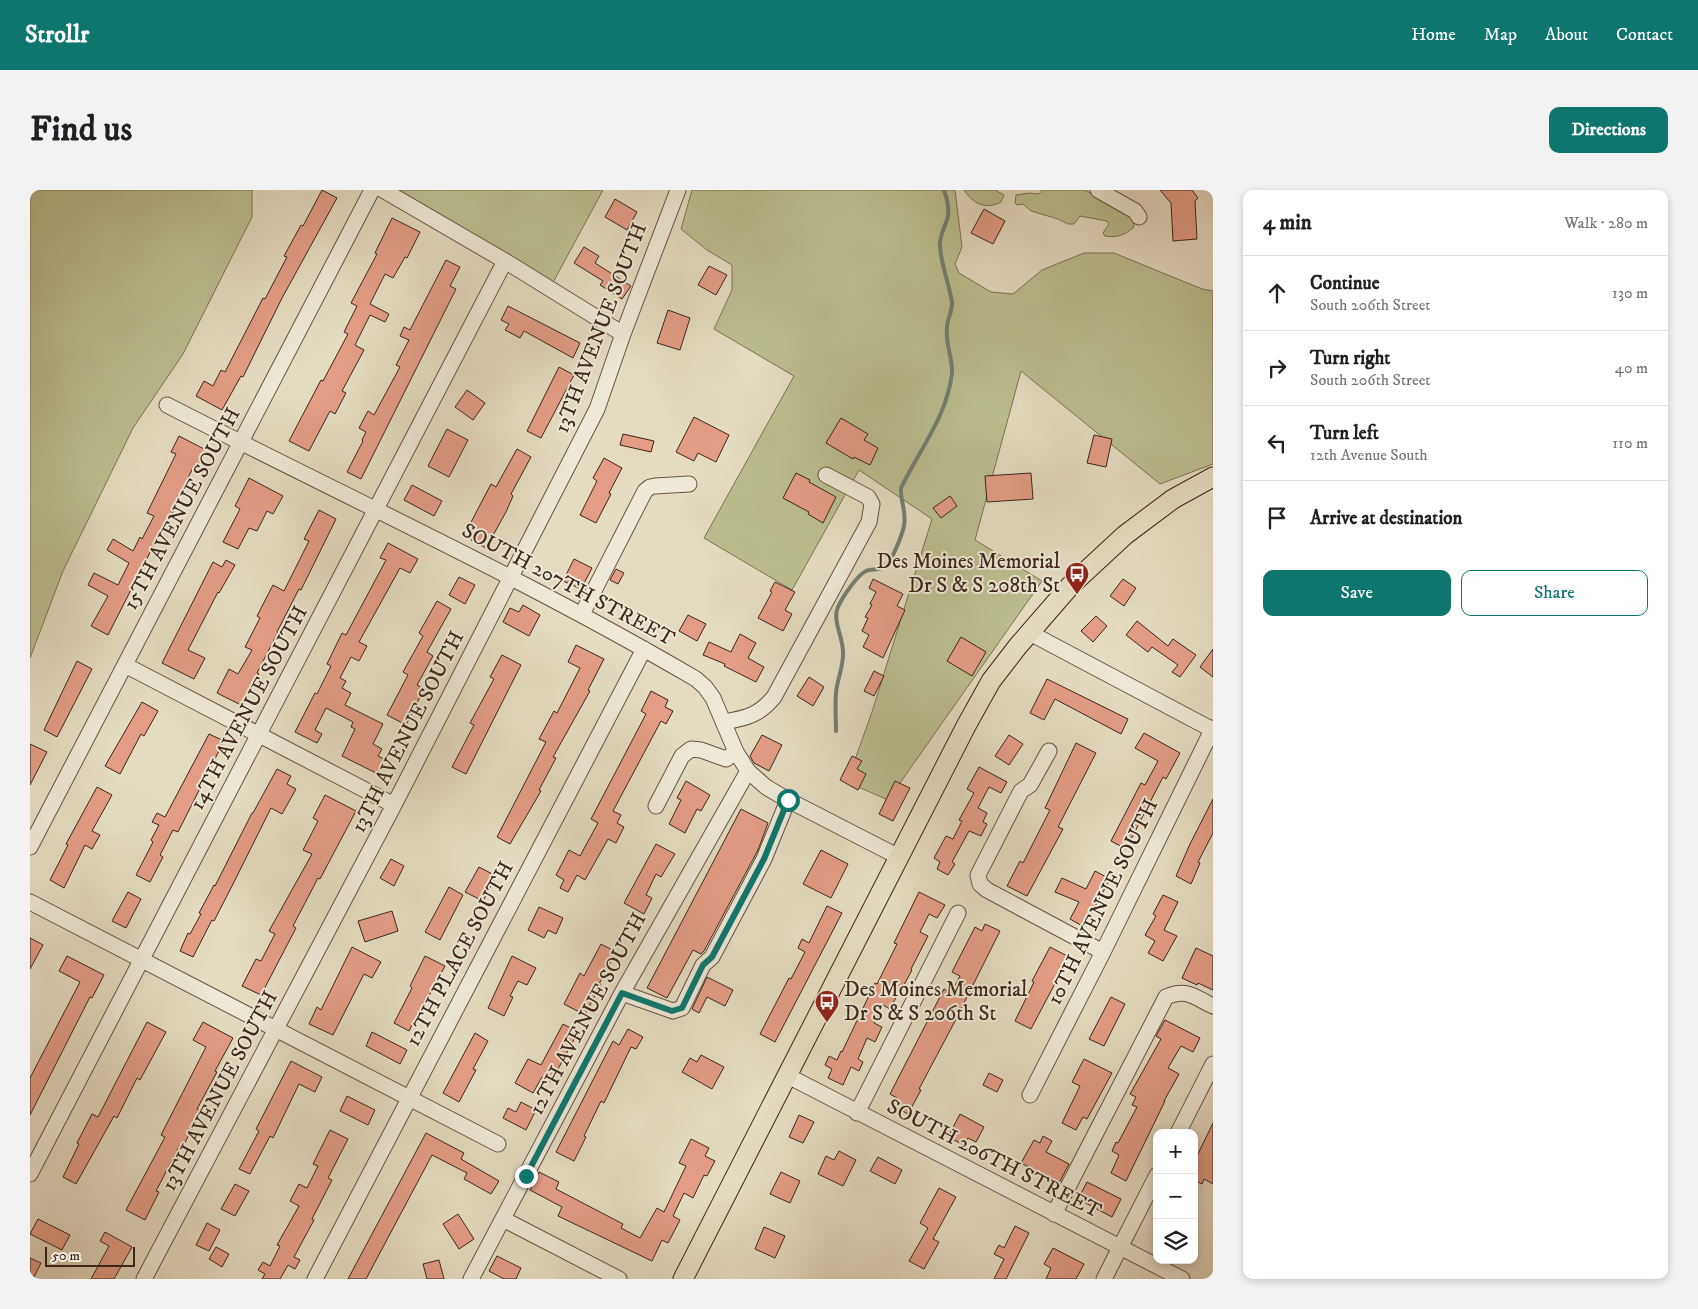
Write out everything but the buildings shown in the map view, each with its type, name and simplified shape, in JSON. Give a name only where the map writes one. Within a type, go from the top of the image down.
[{"type":"main road","points":[[683,1279],[898,857],[991,681],[1071,585],[1125,534],[1174,499],[1213,476]]},
{"type":"street","name":"15TH AVENUE SOUTH","points":[[30,847],[372,190]]},
{"type":"street","points":[[383,190],[505,261],[623,334]]},
{"type":"street","name":"13TH AVENUE SOUTH","points":[[144,1279],[278,1029],[597,409],[623,334],[678,190]]},
{"type":"street","points":[[1098,190],[1134,211],[1139,217]]},
{"type":"street","name":"14TH AVENUE SOUTH","points":[[30,1174],[505,261]]},
{"type":"street","name":"SOUTH 207TH STREET","points":[[167,405],[511,577],[582,614],[696,678],[713,698],[736,752],[748,771],[766,787],[898,857]]},
{"type":"street","points":[[724,722],[754,715],[774,697],[869,522],[872,504],[868,497],[826,474]]},
{"type":"street","points":[[582,614],[646,491],[650,487],[655,486],[689,484]]},
{"type":"street","points":[[1030,633],[1213,729]]},
{"type":"street","name":"12TH PLACE SOUTH","points":[[315,1279],[644,648]]},
{"type":"street","points":[[125,665],[394,805]]},
{"type":"street","name":"10TH AVENUE SOUTH","points":[[1030,1094],[1103,952],[1213,729]]},
{"type":"street","points":[[656,806],[682,756],[691,750],[701,750],[726,759],[736,752]]},
{"type":"street","points":[[1049,751],[1030,785],[1021,791],[978,875],[980,884],[987,890],[1103,952]]},
{"type":"street","name":"12TH AVENUE SOUTH","points":[[471,1279],[622,993],[748,771]]},
{"type":"street","points":[[622,993],[672,1011],[682,1008],[703,965],[712,957],[760,868],[788,800]]},
{"type":"street","points":[[30,902],[498,1144]]},
{"type":"street","points":[[857,1113],[958,913]]},
{"type":"street","points":[[1054,1214],[1166,997],[1178,992],[1189,994],[1213,1006]]},
{"type":"street","points":[[1180,1129],[1213,1064]]},
{"type":"street","name":"SOUTH 206TH STREET","points":[[788,1076],[1182,1279]]},
{"type":"street","points":[[1104,1279],[1153,1183]]},
{"type":"street","points":[[503,1219],[620,1279]]},
{"type":"green space","points":[[30,190],[252,190],[252,217],[183,354],[133,428],[63,571],[30,658]]},
{"type":"green space","points":[[388,190],[603,190],[550,288]]},
{"type":"green space","points":[[692,190],[955,190],[962,247],[955,264],[959,273],[991,292],[1013,294],[1042,270],[1084,253],[1114,253],[1202,289],[1213,291],[1213,464],[1160,484],[1021,371],[975,540],[1042,581],[888,800],[847,782],[872,712],[932,519],[859,470],[792,590],[704,538],[794,376],[714,329],[732,290],[732,265],[707,250],[681,229]]},
{"type":"green space","points":[[964,190],[995,190],[1004,195],[1001,202],[985,205],[971,199]]},
{"type":"green space","points":[[1042,190],[1085,190],[1133,216],[1134,227],[1121,235],[1105,236],[1103,233],[1109,224],[1107,221],[1080,216],[1074,224],[1068,224],[1031,211],[1023,204],[1017,205],[1015,203],[1016,195],[1039,194]]},
{"type":"waterway","points":[[836,731],[836,693],[843,657],[843,646],[836,612],[846,593],[858,577],[868,570],[884,567],[893,554],[905,521],[901,488],[938,419],[949,389],[952,368],[947,325],[952,302],[940,246],[948,213],[948,203],[944,190]]},
{"type":"place","name":"Des Moines Memorial Dr S & S 208th St","points":[[1077,595]]},
{"type":"place","name":"Des Moines Memorial Dr S & S 206th St","points":[[827,1023]]},
{"type":"route","points":[[526,1176],[622,993],[672,1011],[682,1008],[703,965],[712,957],[764,859],[788,800]]}]
